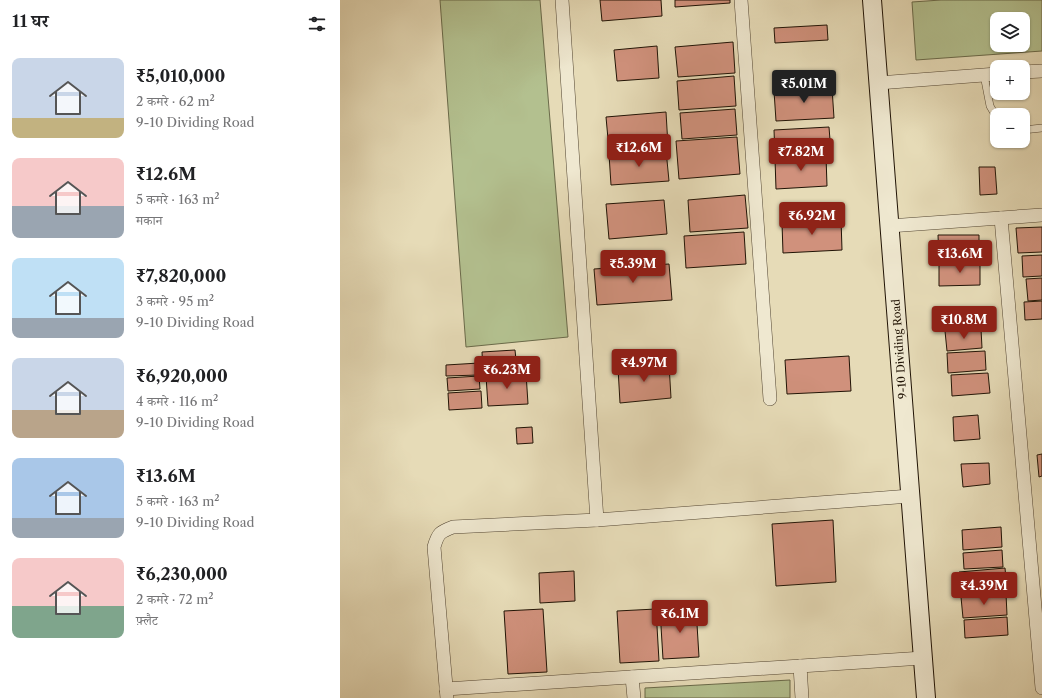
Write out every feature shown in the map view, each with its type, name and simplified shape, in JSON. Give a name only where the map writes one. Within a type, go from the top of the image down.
[{"type":"street","points":[[562,0],[597,520]]},
{"type":"street","points":[[741,0],[770,399]]},
{"type":"street","name":"9-10 Dividing Road","points":[[872,0],[926,698]]},
{"type":"street","points":[[1030,72],[1042,71]]},
{"type":"street","points":[[878,83],[990,75]]},
{"type":"street","points":[[889,226],[1042,215]]},
{"type":"street","points":[[1001,218],[1042,673],[1042,688]]},
{"type":"street","points":[[910,496],[597,520],[453,527],[443,531],[437,537],[434,547],[446,694],[632,677],[923,658]]},
{"type":"street","points":[[800,666],[802,698]]},
{"type":"street","points":[[632,677],[634,698]]},
{"type":"lane","points":[[1030,129],[1042,128]]},
{"type":"green space","points":[[440,0],[540,0],[568,337],[466,347]]},
{"type":"green space","points":[[941,0],[1042,0],[1042,51],[1030,52],[1030,12],[990,12],[990,52],[1028,52],[916,60],[912,2]]},
{"type":"green space","points":[[790,680],[790,698],[645,698],[645,688]]},
{"type":"building","points":[[600,0],[661,0],[662,16],[602,21]]},
{"type":"building","points":[[675,0],[730,0],[730,3],[675,7]]},
{"type":"building","points":[[827,25],[828,40],[775,43],[774,28]]},
{"type":"building","points":[[733,42],[735,73],[678,77],[675,47]]},
{"type":"building","points":[[657,46],[659,78],[617,81],[614,50]]},
{"type":"building","points":[[734,76],[736,106],[679,110],[677,81]]},
{"type":"building","points":[[832,88],[834,118],[776,121],[774,91]]},
{"type":"building","points":[[735,109],[737,135],[682,139],[680,113]]},
{"type":"building","points":[[666,112],[668,146],[609,150],[606,117]]},
{"type":"building","points":[[829,127],[831,153],[775,156],[774,130]]},
{"type":"building","points":[[737,137],[740,174],[679,179],[676,141]]},
{"type":"building","points":[[666,150],[669,181],[611,185],[609,154]]},
{"type":"building","points":[[826,156],[827,186],[776,189],[775,159]]},
{"type":"building","points":[[979,167],[995,167],[997,194],[980,195]]},
{"type":"building","points":[[745,195],[748,228],[690,232],[688,200]]},
{"type":"building","points":[[664,200],[667,234],[609,239],[606,204]]},
{"type":"building","points":[[841,219],[842,250],[783,253],[782,223]]},
{"type":"building","points":[[1042,227],[1042,252],[1018,253],[1016,228]]},
{"type":"building","points":[[744,232],[746,264],[686,268],[684,236]]},
{"type":"building","points":[[938,235],[979,235],[979,260],[939,261]]},
{"type":"building","points":[[1042,255],[1042,276],[1023,277],[1022,256]]},
{"type":"building","points":[[980,262],[980,285],[939,286],[939,263]]},
{"type":"building","points":[[669,264],[672,300],[597,305],[594,269]]},
{"type":"building","points":[[1042,278],[1042,300],[1028,301],[1026,279]]},
{"type":"building","points":[[1042,301],[1042,319],[1025,320],[1024,302]]},
{"type":"building","points":[[982,307],[983,327],[945,329],[943,310]]},
{"type":"building","points":[[981,329],[982,348],[947,351],[945,331]]},
{"type":"building","points":[[515,350],[517,370],[483,372],[482,352]]},
{"type":"building","points":[[985,351],[986,370],[948,373],[947,353]]},
{"type":"building","points":[[849,356],[851,391],[787,394],[785,360]]},
{"type":"building","points":[[479,363],[479,375],[446,376],[446,365]]},
{"type":"building","points":[[669,364],[671,398],[620,403],[618,368]]},
{"type":"building","points":[[526,373],[528,404],[488,406],[486,376]]},
{"type":"building","points":[[988,373],[990,393],[952,396],[951,375]]},
{"type":"building","points":[[479,376],[480,389],[448,391],[447,378]]},
{"type":"building","points":[[481,391],[482,408],[449,410],[448,393]]},
{"type":"building","points":[[978,415],[980,439],[954,441],[953,417]]},
{"type":"building","points":[[532,427],[533,443],[517,444],[516,428]]},
{"type":"building","points":[[1042,454],[1042,476],[1039,477],[1037,455]]},
{"type":"building","points":[[989,463],[990,484],[963,487],[961,464]]},
{"type":"building","points":[[833,520],[836,582],[776,586],[772,524]]},
{"type":"building","points":[[1001,527],[1002,547],[963,550],[962,530]]},
{"type":"building","points":[[1002,550],[1003,567],[964,569],[963,553]]},
{"type":"building","points":[[1005,568],[1007,590],[960,593],[959,572]]},
{"type":"building","points":[[574,571],[575,601],[540,603],[539,573]]},
{"type":"building","points":[[1006,594],[1007,615],[963,618],[961,597]]},
{"type":"building","points":[[696,608],[699,657],[663,659],[660,610]]},
{"type":"building","points":[[543,609],[547,672],[508,674],[504,611]]},
{"type":"building","points":[[656,609],[659,661],[620,663],[617,611]]},
{"type":"building","points":[[1007,617],[1008,635],[965,638],[964,620]]}]
